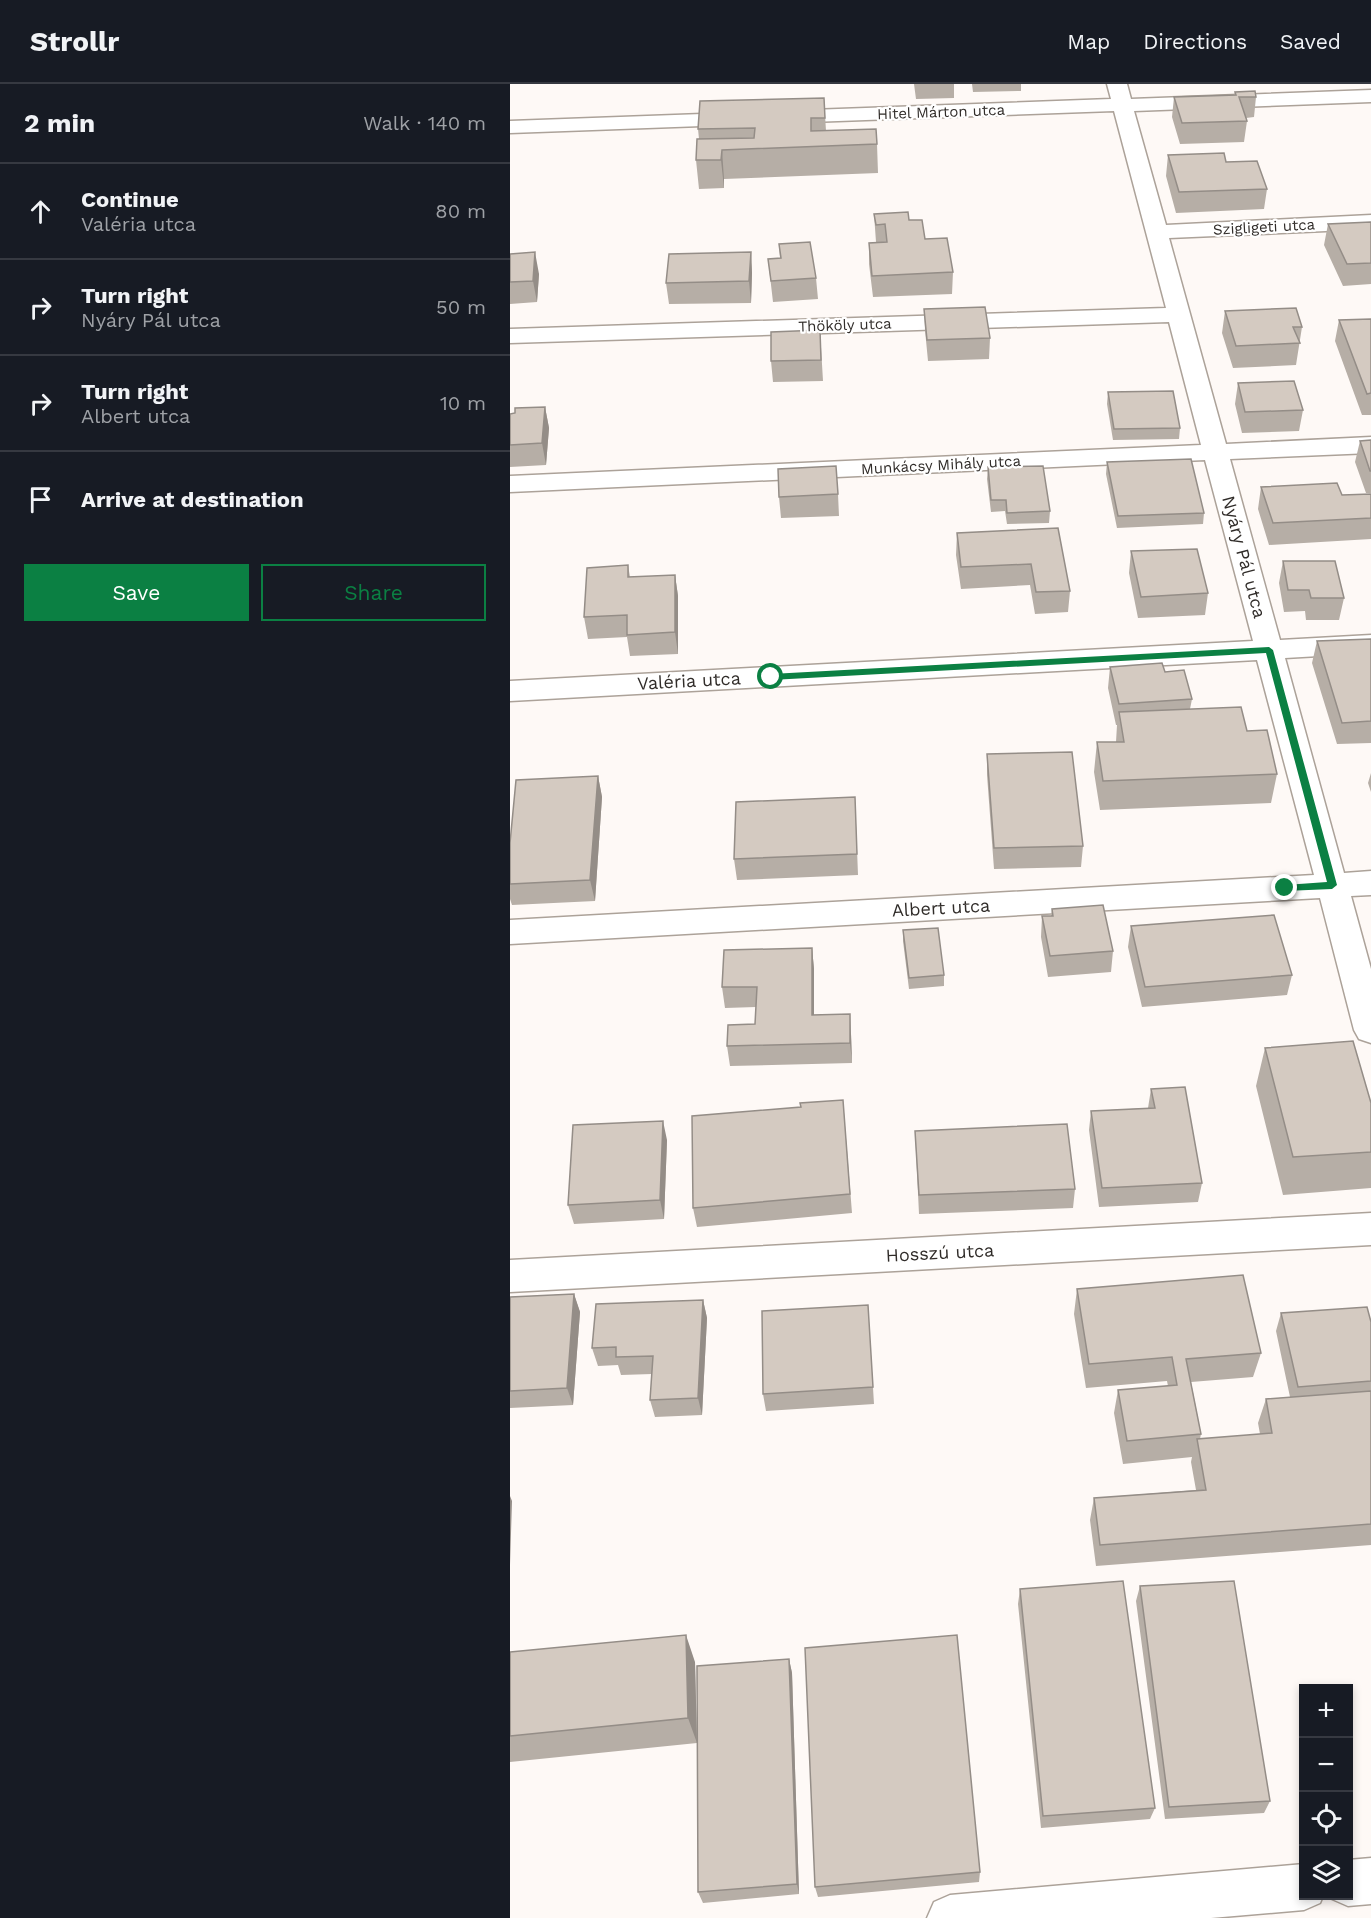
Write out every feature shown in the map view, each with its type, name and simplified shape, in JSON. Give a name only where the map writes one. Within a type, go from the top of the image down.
[{"type":"street","name":"Hitel Márton utca","points":[[510,127],[1121,95],[1371,96]]},
{"type":"street","name":"Nyáry Pál utca","points":[[1121,95],[1371,1030]]},
{"type":"street","name":"Szigligeti utca","points":[[1157,232],[1371,222]]},
{"type":"street","name":"Thököly utca","points":[[510,336],[1179,315]]},
{"type":"street","name":"Munkácsy Mihály utca","points":[[510,484],[1371,445]]},
{"type":"street","name":"Valéria utca","points":[[510,691],[1371,644]]},
{"type":"street","name":"Albert utca","points":[[510,932],[1371,883]]},
{"type":"street","name":"Hosszú utca","points":[[510,1276],[1371,1229]]},
{"type":"street","points":[[1353,1883],[1371,1881]]},
{"type":"street","points":[[950,1918],[1299,1887]]},
{"type":"building","points":[[1255,91],[1256,97],[1239,97],[1247,121],[1182,123],[1174,97],[1236,95],[1235,92]]},
{"type":"building","points":[[824,98],[825,118],[811,118],[811,131],[876,129],[877,144],[722,150],[721,160],[696,160],[697,139],[754,138],[755,128],[698,129],[700,101]]},
{"type":"building","points":[[1224,153],[1226,162],[1257,161],[1267,189],[1179,192],[1168,155]]},
{"type":"building","points":[[908,212],[909,220],[922,220],[925,239],[947,238],[953,272],[872,276],[869,243],[887,242],[885,224],[876,225],[874,214]]},
{"type":"building","points":[[1371,222],[1371,263],[1347,264],[1328,224]]},
{"type":"building","points":[[810,242],[816,278],[771,281],[768,259],[781,258],[779,244]]},
{"type":"building","points":[[535,252],[533,281],[510,282],[510,254]]},
{"type":"building","points":[[751,252],[749,281],[666,283],[669,254]]},
{"type":"building","points":[[985,307],[990,338],[927,340],[924,309]]},
{"type":"building","points":[[1296,308],[1302,327],[1293,327],[1300,343],[1236,346],[1225,311]]},
{"type":"building","points":[[1371,319],[1371,393],[1367,394],[1339,320]]},
{"type":"building","points":[[820,330],[821,360],[771,361],[771,332]]},
{"type":"building","points":[[1294,381],[1303,410],[1245,412],[1238,383]]},
{"type":"building","points":[[1173,391],[1180,428],[1114,429],[1108,392]]},
{"type":"building","points":[[545,407],[542,443],[510,445],[510,414],[515,413],[515,408]]},
{"type":"building","points":[[1371,440],[1371,471],[1370,471],[1360,441]]},
{"type":"building","points":[[1191,459],[1204,513],[1118,516],[1107,462]]},
{"type":"building","points":[[836,466],[838,494],[779,497],[778,469]]},
{"type":"building","points":[[1043,466],[1050,511],[1007,513],[1006,500],[991,500],[988,467]]},
{"type":"building","points":[[1337,483],[1342,495],[1371,494],[1371,518],[1273,523],[1261,487]]},
{"type":"building","points":[[1058,528],[1070,591],[1036,592],[1031,564],[961,567],[957,533]]},
{"type":"building","points":[[1197,549],[1208,593],[1141,597],[1131,551]]},
{"type":"building","points":[[1283,561],[1335,561],[1344,598],[1311,598],[1309,590],[1288,590]]},
{"type":"building","points":[[628,565],[628,577],[675,575],[675,632],[627,635],[627,615],[584,617],[587,568]]},
{"type":"building","points":[[1371,639],[1371,721],[1342,723],[1317,641]]},
{"type":"building","points":[[1162,663],[1165,672],[1184,670],[1192,699],[1119,704],[1110,667]]},
{"type":"building","points":[[1241,707],[1247,731],[1267,730],[1277,774],[1103,781],[1097,742],[1124,742],[1119,712]]},
{"type":"building","points":[[1072,752],[1083,846],[994,848],[987,754]]},
{"type":"building","points":[[598,776],[590,880],[510,884],[510,843],[516,780]]},
{"type":"building","points":[[855,797],[857,854],[734,859],[736,802]]},
{"type":"building","points":[[1103,905],[1113,951],[1050,956],[1042,916],[1053,916],[1052,909]]},
{"type":"building","points":[[1274,915],[1292,975],[1145,987],[1131,926]]},
{"type":"building","points":[[938,928],[944,975],[909,978],[903,930]]},
{"type":"building","points":[[812,948],[812,1015],[850,1014],[850,1043],[727,1046],[728,1025],[755,1024],[757,987],[722,987],[724,950]]},
{"type":"building","points":[[1353,1041],[1371,1103],[1371,1152],[1293,1157],[1265,1048]]},
{"type":"building","points":[[1185,1087],[1202,1183],[1102,1188],[1091,1111],[1155,1108],[1151,1089]]},
{"type":"building","points":[[843,1100],[850,1194],[693,1208],[692,1116],[801,1107],[800,1103]]},
{"type":"building","points":[[663,1121],[660,1200],[568,1205],[573,1125]]},
{"type":"building","points":[[1067,1124],[1075,1189],[919,1195],[915,1131]]},
{"type":"building","points":[[1243,1275],[1261,1353],[1186,1359],[1201,1434],[1127,1441],[1118,1390],[1177,1385],[1172,1357],[1089,1364],[1077,1289]]},
{"type":"building","points":[[574,1294],[567,1388],[510,1391],[510,1297]]},
{"type":"building","points":[[703,1300],[698,1398],[650,1400],[653,1356],[616,1357],[616,1347],[592,1348],[596,1304]]},
{"type":"building","points":[[868,1305],[873,1387],[763,1394],[762,1311]]},
{"type":"building","points":[[1367,1307],[1371,1322],[1371,1381],[1298,1387],[1281,1313]]},
{"type":"building","points":[[1371,1391],[1371,1524],[1100,1545],[1094,1498],[1206,1490],[1197,1439],[1272,1433],[1266,1399]]},
{"type":"building","points":[[1123,1581],[1155,1808],[1043,1816],[1020,1589]]},
{"type":"building","points":[[1234,1581],[1270,1801],[1169,1807],[1140,1586]]},
{"type":"building","points":[[686,1635],[688,1718],[510,1736],[510,1652]]},
{"type":"building","points":[[957,1635],[980,1872],[815,1887],[805,1648]]},
{"type":"building","points":[[789,1659],[797,1884],[698,1892],[697,1666]]},
{"type":"route","points":[[771,677],[1269,650],[1332,885],[1285,888]]}]
